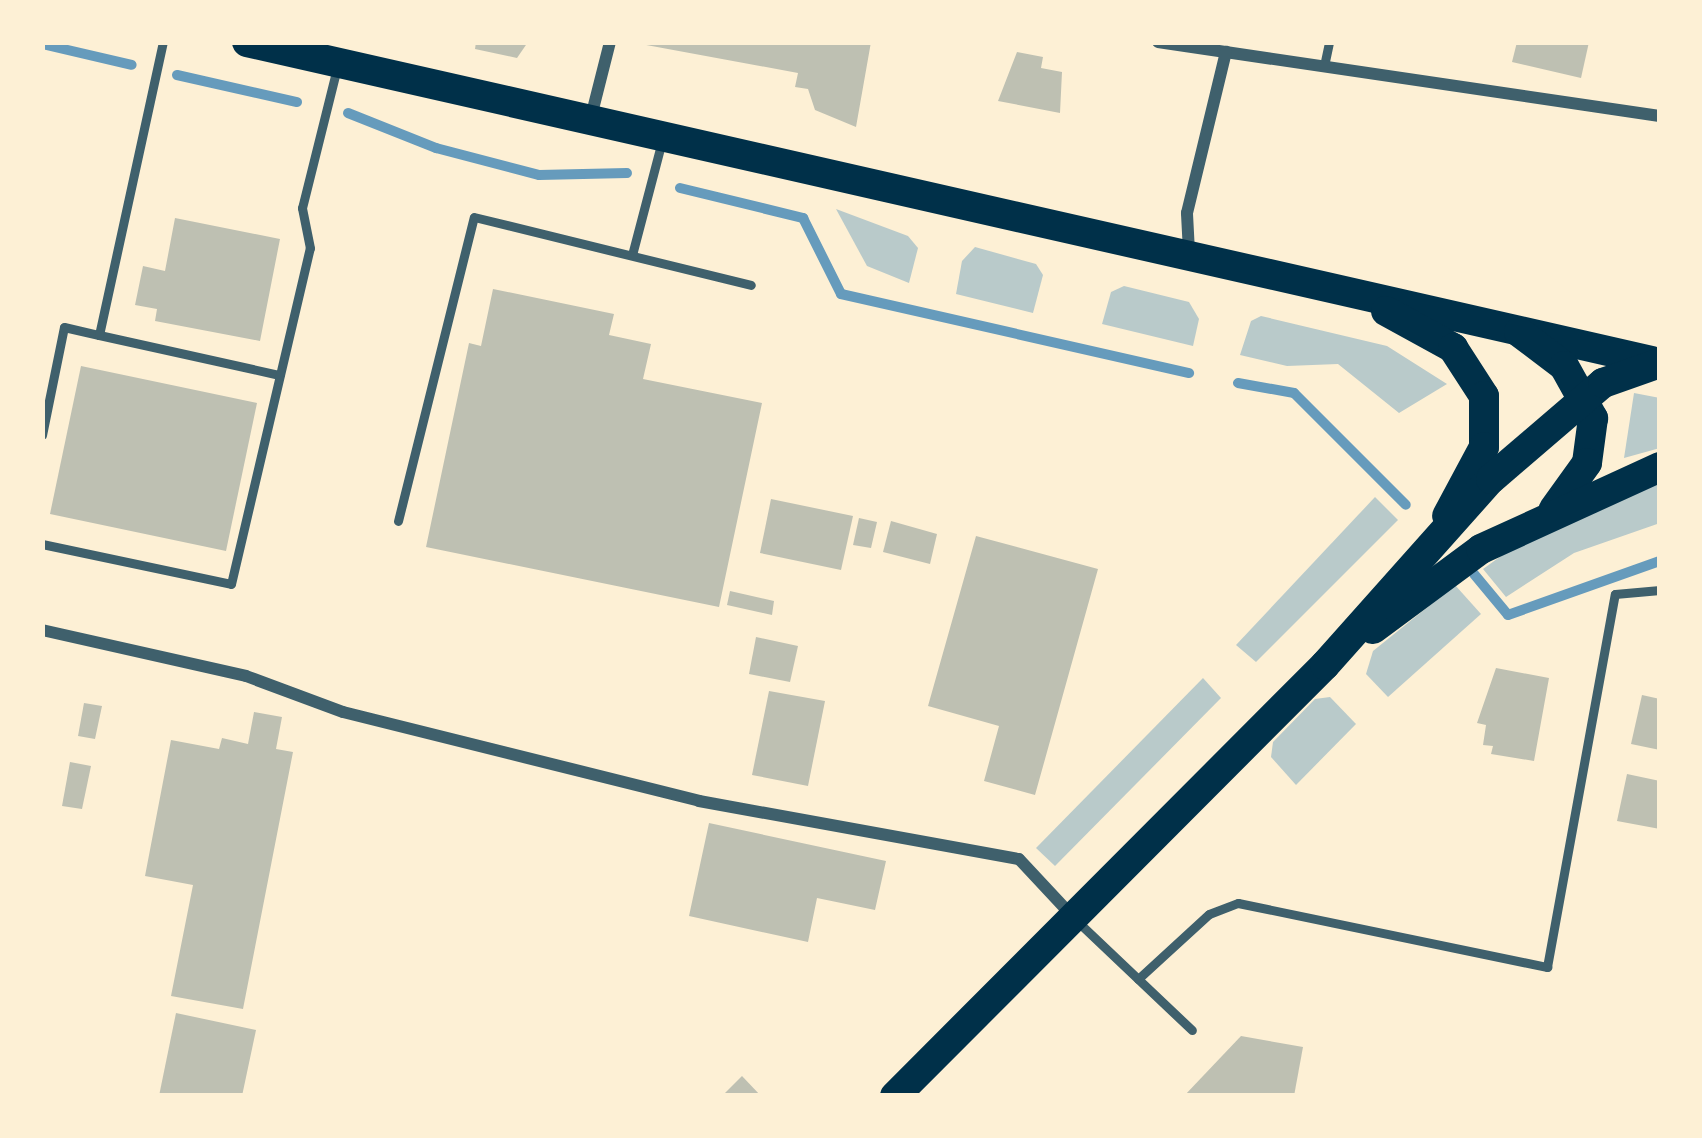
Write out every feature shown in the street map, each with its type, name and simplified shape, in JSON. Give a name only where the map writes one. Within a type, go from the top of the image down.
[{"type":"main road","points":[[248,42],[1190,252],[1656,362]]},
{"type":"main road","points":[[1338,287],[1453,348],[1484,396],[1484,447],[1428,546]]},
{"type":"main road","points":[[1514,329],[1564,366],[1586,398],[1593,418],[1587,463],[1554,509]]},
{"type":"main road","points":[[895,1096],[1325,664],[1428,546],[1586,398],[1656,362]]},
{"type":"main road","points":[[1325,664],[1480,549],[1554,509],[1660,467]]},
{"type":"street","points":[[591,120],[610,42]]},
{"type":"street","points":[[1158,42],[1660,116]]},
{"type":"street","points":[[1190,252],[1187,213],[1226,52]]},
{"type":"street","points":[[42,630],[246,676],[343,712],[699,801],[1019,859],[1074,918]]},
{"type":"lane","points":[[99,335],[163,42]]},
{"type":"lane","points":[[1324,66],[1329,42]]},
{"type":"lane","points":[[42,544],[231,584],[310,248],[302,208],[338,63]]},
{"type":"lane","points":[[632,255],[663,136]]},
{"type":"lane","points":[[398,521],[474,217],[751,285]]},
{"type":"lane","points":[[42,435],[64,327],[280,375]]},
{"type":"lane","points":[[1138,979],[1209,914],[1238,904],[1547,967],[1615,594],[1660,590]]},
{"type":"lane","points":[[1074,918],[1192,1030]]},
{"type":"shaded area","points":[[836,209],[908,236],[918,248],[909,283],[867,266]]},
{"type":"shaded area","points":[[975,247],[1036,264],[1043,275],[1033,313],[956,294],[962,261]]},
{"type":"shaded area","points":[[1124,286],[1189,302],[1199,319],[1193,346],[1102,324],[1111,292]]},
{"type":"shaded area","points":[[1261,316],[1387,346],[1447,384],[1399,413],[1338,364],[1287,366],[1240,355],[1251,321]]},
{"type":"shaded area","points":[[1634,393],[1660,398],[1660,448],[1624,458]]},
{"type":"shaded area","points":[[1660,481],[1660,523],[1574,553],[1506,597],[1483,569],[1515,546]]},
{"type":"shaded area","points":[[1375,497],[1398,520],[1256,662],[1236,645]]},
{"type":"shaded area","points":[[1455,585],[1481,614],[1388,697],[1366,674],[1373,651]]},
{"type":"shaded area","points":[[1203,678],[1221,698],[1055,866],[1036,848]]},
{"type":"shaded area","points":[[1330,697],[1356,724],[1296,785],[1271,757],[1273,742],[1315,699]]},
{"type":"building","points":[[476,42],[528,42],[517,58],[475,49]]},
{"type":"building","points":[[630,42],[871,42],[856,127],[815,110],[808,89],[795,87],[798,73]]},
{"type":"building","points":[[1517,42],[1589,42],[1581,78],[1512,62]]},
{"type":"building","points":[[1017,52],[1043,57],[1041,68],[1062,72],[1060,113],[998,101]]},
{"type":"building","points":[[175,218],[280,239],[260,341],[155,321],[157,309],[135,305],[143,266],[165,271]]},
{"type":"building","points":[[493,289],[614,314],[609,335],[651,344],[643,379],[762,403],[719,607],[426,547],[469,343],[481,346]]},
{"type":"building","points":[[81,366],[257,403],[226,551],[50,514]]},
{"type":"building","points":[[771,499],[853,516],[841,570],[760,553]]},
{"type":"building","points":[[859,518],[877,522],[871,548],[853,545]]},
{"type":"building","points":[[891,521],[937,534],[930,564],[883,552]]},
{"type":"building","points":[[976,536],[1098,569],[1035,795],[984,781],[999,726],[928,706]]},
{"type":"building","points":[[730,591],[774,601],[772,615],[727,605]]},
{"type":"building","points":[[756,637],[798,646],[790,682],[749,674]]},
{"type":"building","points":[[1496,668],[1549,678],[1534,761],[1491,754],[1493,746],[1483,745],[1486,725],[1477,723]]},
{"type":"building","points":[[769,691],[825,701],[808,786],[752,775]]},
{"type":"building","points":[[1642,695],[1660,699],[1660,750],[1631,744]]},
{"type":"building","points":[[84,703],[102,706],[95,739],[78,736]]},
{"type":"building","points":[[254,712],[282,717],[276,749],[293,752],[243,1009],[171,996],[193,885],[145,876],[171,740],[219,749],[222,738],[248,744]]},
{"type":"building","points":[[70,762],[91,766],[82,809],[62,806]]},
{"type":"building","points":[[1627,774],[1660,781],[1660,829],[1617,821]]},
{"type":"building","points":[[709,823],[886,861],[875,910],[817,898],[808,942],[689,916]]},
{"type":"building","points":[[176,1013],[256,1030],[242,1096],[159,1096]]},
{"type":"building","points":[[1241,1036],[1303,1047],[1294,1096],[1184,1096]]},
{"type":"building","points":[[742,1076],[761,1096],[722,1096]]},
{"type":"waterway","points":[[42,44],[132,65]]},
{"type":"waterway","points":[[177,75],[297,102]]},
{"type":"waterway","points":[[348,113],[436,148],[539,175],[627,173]]},
{"type":"waterway","points":[[680,188],[803,218],[841,294],[1189,373]]},
{"type":"waterway","points":[[1238,383],[1294,393],[1406,505]]},
{"type":"waterway","points":[[1474,574],[1508,615],[1660,561]]}]
